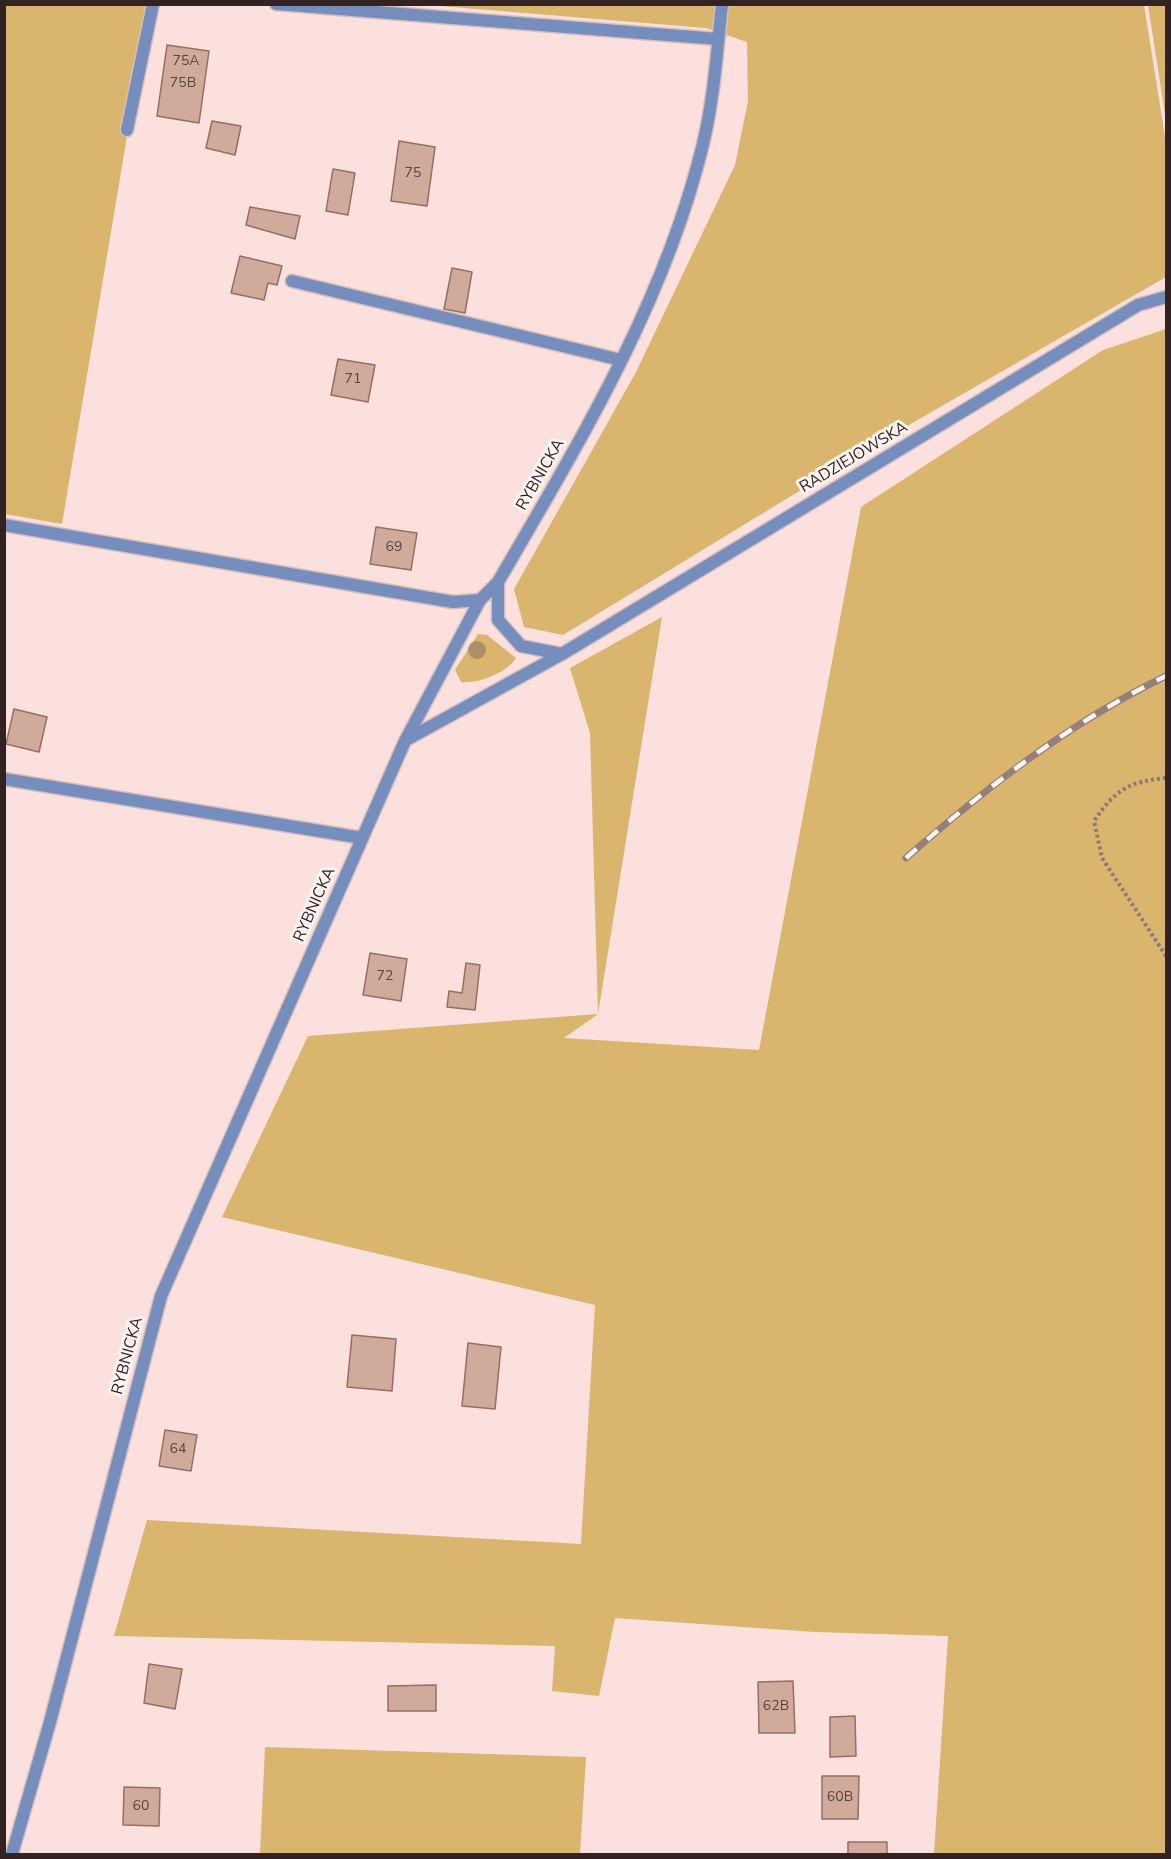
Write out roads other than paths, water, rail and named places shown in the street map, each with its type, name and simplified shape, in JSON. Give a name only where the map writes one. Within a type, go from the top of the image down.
[{"type":"street","points":[[127,130],[153,4]]},
{"type":"street","points":[[276,4],[718,39]]},
{"type":"street","name":"RYBNICKA","points":[[12,1854],[50,1722],[161,1296],[405,741],[480,600],[498,582],[596,414],[668,258],[703,143],[722,4]]},
{"type":"street","points":[[292,281],[621,360]]},
{"type":"street","name":"RADZIEJOWSKA","points":[[405,741],[562,654],[1138,305],[1167,297]]},
{"type":"street","points":[[4,525],[453,602],[480,600]]},
{"type":"street","points":[[498,582],[498,620],[521,646],[562,654]]},
{"type":"street","points":[[4,779],[362,838]]},
{"type":"railway","points":[[906,858],[967,806],[1030,758],[1096,714],[1166,676]]}]
